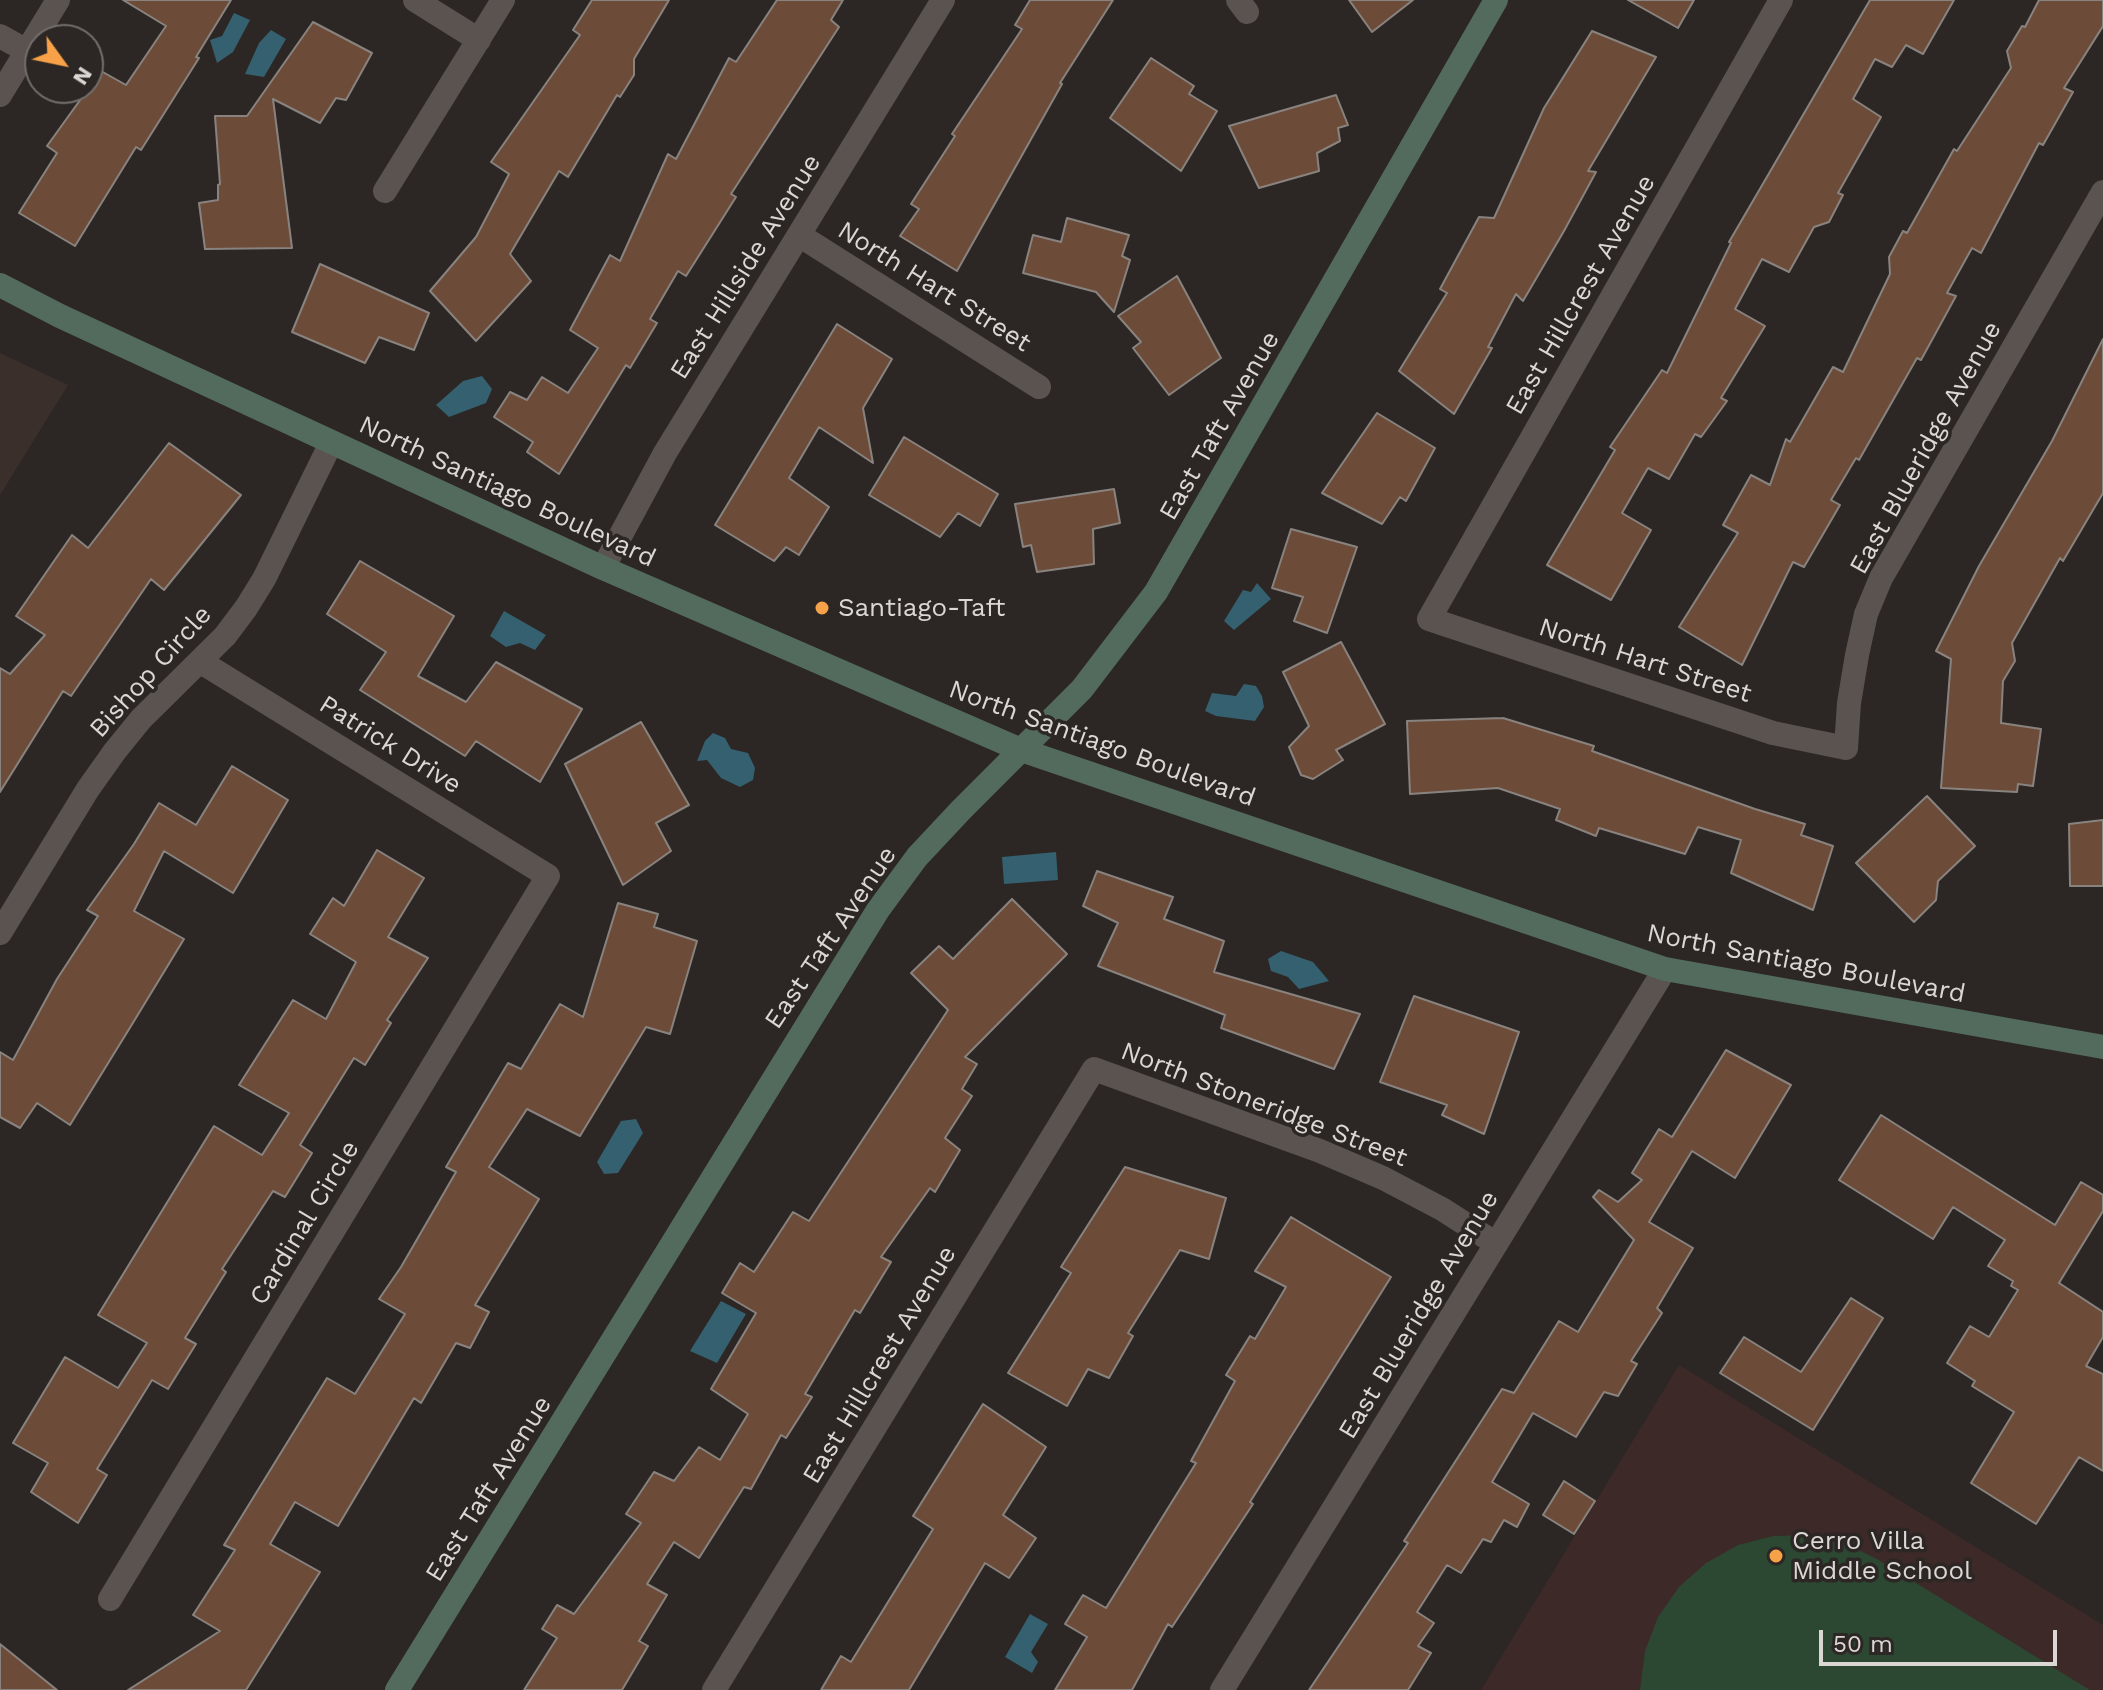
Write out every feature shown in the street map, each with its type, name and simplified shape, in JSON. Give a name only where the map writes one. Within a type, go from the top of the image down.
[{"type":"main road","name":"East Taft Avenue","points":[[397,1690],[855,943],[917,857],[1082,689],[1156,592],[1496,0]]},
{"type":"main road","name":"North Santiago Boulevard","points":[[0,285],[60,316],[603,568],[1021,750],[1665,969],[2103,1047]]},
{"type":"street","points":[[43,24],[58,0]]},
{"type":"street","points":[[415,0],[479,40]]},
{"type":"street","points":[[385,191],[503,0]]},
{"type":"street","name":"East Hillside Avenue","points":[[603,568],[651,476],[943,0]]},
{"type":"street","name":"East Hillcrest Avenue","points":[[1429,619],[1781,0]]},
{"type":"street","points":[[0,36],[24,49]]},
{"type":"street","points":[[0,95],[24,56]]},
{"type":"street","name":"East Blueridge Avenue","points":[[1846,748],[1857,655],[1866,614],[1881,578],[2103,192]]},
{"type":"street","name":"North Hart Street","points":[[799,235],[1039,387]]},
{"type":"street","name":"Bishop Circle","points":[[0,933],[88,789],[115,751],[141,719],[225,636],[264,579],[331,443]]},
{"type":"street","name":"North Hart Street","points":[[1429,619],[1773,733],[1846,748]]},
{"type":"street","name":"Patrick Drive","points":[[201,662],[548,876]]},
{"type":"street","name":"Cardinal Circle","points":[[110,1599],[548,876]]},
{"type":"street","name":"East Blueridge Avenue","points":[[1222,1690],[1665,969]]},
{"type":"street","name":"East Hillcrest Avenue","points":[[714,1690],[1094,1069]]},
{"type":"street","name":"North Stoneridge Street","points":[[1094,1069],[1320,1151],[1383,1178],[1442,1209],[1495,1243]]},
{"type":"shaded area","points":[[0,353],[68,385],[0,495]]},
{"type":"shaded area","name":"Cerro Villa Middle School","points":[[1679,1365],[2103,1625],[2103,1690],[1481,1690]]},
{"type":"green space","points":[[1809,1535],[1844,1543],[1877,1559],[2090,1690],[1640,1690],[1645,1651],[1658,1617],[1679,1587],[1706,1563],[1738,1545],[1773,1536]]},
{"type":"water","points":[[234,13],[250,20],[233,52],[217,63],[210,40],[222,36]]},
{"type":"water","points":[[271,30],[286,39],[264,77],[245,74],[259,43]]},
{"type":"water","points":[[482,376],[492,389],[486,403],[449,417],[436,405],[463,381]]},
{"type":"water","points":[[1257,583],[1271,599],[1234,630],[1224,621],[1243,590],[1251,592]]},
{"type":"water","points":[[504,611],[546,635],[535,650],[520,643],[506,647],[490,636]]},
{"type":"water","points":[[1244,684],[1256,686],[1262,696],[1264,707],[1255,721],[1216,716],[1205,711],[1212,693],[1236,696]]},
{"type":"water","points":[[713,733],[725,738],[731,749],[748,753],[755,768],[753,780],[740,787],[721,778],[707,760],[697,761],[705,741]]},
{"type":"water","points":[[1056,852],[1058,880],[1004,884],[1002,857]]},
{"type":"water","points":[[1281,951],[1313,962],[1329,981],[1299,989],[1288,977],[1271,971],[1268,959]]},
{"type":"water","points":[[636,1119],[643,1133],[618,1173],[604,1174],[597,1162],[621,1121]]},
{"type":"water","points":[[721,1301],[746,1314],[717,1363],[690,1351]]},
{"type":"water","points":[[1030,1614],[1048,1624],[1031,1652],[1038,1662],[1032,1673],[1005,1657]]},
{"type":"building","points":[[123,0],[231,0],[196,57],[199,58],[141,150],[136,147],[75,246],[19,213],[57,153],[47,146],[77,104],[104,104],[104,73],[126,85],[166,26]]},
{"type":"building","points":[[592,0],[669,0],[634,59],[634,75],[620,97],[617,95],[568,177],[559,171],[510,254],[531,281],[476,341],[430,291],[476,237],[509,174],[491,162],[580,35],[573,30]]},
{"type":"building","points":[[777,0],[843,0],[831,20],[839,27],[731,194],[736,197],[686,276],[678,271],[650,319],[657,323],[630,368],[626,365],[559,474],[527,452],[533,442],[494,417],[510,392],[527,400],[542,377],[568,393],[598,348],[570,330],[610,255],[620,261],[668,154],[676,159],[729,58],[736,62]]},
{"type":"building","points":[[1030,0],[1113,0],[1060,83],[957,271],[900,236],[919,209],[911,204],[955,136],[952,134],[1022,29],[1015,25]]},
{"type":"building","points":[[1349,0],[1413,0],[1372,32]]},
{"type":"building","points":[[1628,0],[1694,0],[1678,28]]},
{"type":"building","points":[[1870,0],[1954,0],[1923,54],[1906,45],[1892,67],[1875,59],[1853,99],[1881,117],[1838,193],[1843,195],[1829,222],[1814,227],[1789,272],[1762,259],[1735,309],[1765,326],[1721,398],[1727,401],[1701,437],[1695,434],[1669,479],[1648,468],[1622,513],[1651,530],[1611,600],[1547,565],[1615,450],[1610,447],[1662,370],[1667,373],[1729,242]]},
{"type":"building","points":[[2039,0],[2103,0],[2103,26],[2064,88],[2073,92],[2043,145],[2039,143],[1981,253],[1972,248],[1947,293],[1956,296],[1921,360],[1917,358],[1859,460],[1856,458],[1831,500],[1840,505],[1804,567],[1793,562],[1742,665],[1679,627],[1738,533],[1723,525],[1751,475],[1770,485],[1786,439],[1790,442],[1833,367],[1843,372],[1890,274],[1889,257],[1903,231],[1907,233],[1954,149],[1957,151],[2011,68],[2007,51],[2022,26],[2025,27]]},
{"type":"building","points":[[313,22],[372,53],[346,100],[336,98],[320,123],[273,99],[292,248],[205,249],[199,203],[218,200],[220,184],[215,116],[247,116]]},
{"type":"building","points":[[1592,31],[1656,57],[1588,171],[1596,172],[1564,231],[1523,301],[1516,294],[1488,347],[1492,348],[1454,414],[1399,371],[1447,293],[1440,289],[1479,217],[1494,218],[1544,108]]},
{"type":"building","points":[[1151,58],[1194,86],[1189,94],[1217,111],[1181,171],[1110,118]]},
{"type":"building","points":[[1336,95],[1348,125],[1338,128],[1340,141],[1317,153],[1319,171],[1259,188],[1229,126]]},
{"type":"building","points":[[1067,218],[1129,235],[1122,256],[1130,260],[1114,312],[1096,292],[1023,273],[1033,235],[1061,242]]},
{"type":"building","points":[[320,264],[429,313],[414,350],[379,337],[365,363],[292,332]]},
{"type":"building","points":[[1177,276],[1221,358],[1169,395],[1133,348],[1141,342],[1118,316]]},
{"type":"building","points":[[837,324],[892,359],[863,408],[873,463],[819,427],[789,478],[829,507],[799,555],[786,547],[774,561],[715,525]]},
{"type":"building","points":[[2103,339],[2103,493],[2063,561],[2060,558],[2012,643],[2015,661],[2003,681],[2001,723],[2041,729],[2033,786],[2018,784],[2017,792],[1941,788],[1951,659],[1936,651],[1979,566],[2052,441]]},
{"type":"building","points":[[1377,413],[1435,448],[1406,501],[1400,497],[1382,524],[1322,493]]},
{"type":"building","points":[[904,437],[998,494],[980,526],[958,513],[940,537],[869,495]]},
{"type":"building","points":[[169,443],[241,495],[164,590],[151,579],[71,696],[63,691],[0,792],[0,668],[10,674],[45,635],[16,616],[72,535],[88,548]]},
{"type":"building","points":[[1114,489],[1120,523],[1093,529],[1094,564],[1037,572],[1031,545],[1023,547],[1015,504]]},
{"type":"building","points":[[1291,529],[1357,547],[1327,633],[1294,621],[1303,597],[1272,588]]},
{"type":"building","points":[[360,561],[454,616],[418,676],[466,702],[496,662],[582,709],[540,782],[476,741],[465,756],[360,690],[386,652],[327,614]]},
{"type":"building","points":[[1341,642],[1385,724],[1336,750],[1343,760],[1313,779],[1301,775],[1289,747],[1309,726],[1283,672]]},
{"type":"building","points":[[1503,718],[1594,746],[1592,751],[1805,824],[1801,835],[1833,846],[1813,910],[1731,873],[1741,840],[1698,827],[1685,854],[1599,828],[1596,836],[1556,820],[1560,809],[1498,788],[1410,794],[1407,721]]},
{"type":"building","points":[[641,722],[689,805],[656,823],[671,851],[623,885],[565,764]]},
{"type":"building","points":[[232,766],[288,800],[233,893],[164,851],[134,911],[184,939],[70,1125],[37,1103],[20,1128],[0,1117],[0,1052],[13,1060],[57,979],[98,916],[87,910],[159,803],[196,825]]},
{"type":"building","points":[[1927,796],[1975,846],[1938,881],[1936,900],[1914,922],[1856,863]]},
{"type":"building","points":[[2103,820],[2103,886],[2070,886],[2069,824]]},
{"type":"building","points":[[377,850],[424,878],[388,937],[428,958],[387,1020],[391,1023],[365,1065],[354,1058],[300,1145],[312,1153],[285,1197],[273,1191],[222,1269],[226,1272],[185,1338],[196,1344],[168,1389],[152,1380],[97,1469],[107,1475],[78,1523],[31,1492],[48,1463],[13,1443],[65,1357],[118,1388],[147,1343],[98,1315],[214,1126],[262,1155],[289,1113],[239,1085],[293,1000],[326,1019],[356,962],[310,934],[333,898],[344,906]]},
{"type":"building","points":[[1097,871],[1173,897],[1164,919],[1224,941],[1214,972],[1360,1014],[1334,1069],[1221,1028],[1225,1015],[1098,966],[1118,923],[1083,906]]},
{"type":"building","points":[[1012,899],[1067,954],[965,1057],[977,1064],[962,1089],[972,1096],[945,1138],[960,1150],[935,1192],[930,1188],[881,1257],[891,1262],[860,1313],[855,1310],[805,1394],[812,1397],[786,1438],[781,1435],[751,1489],[744,1487],[699,1558],[674,1542],[647,1584],[667,1595],[639,1641],[648,1646],[622,1690],[524,1690],[557,1638],[542,1629],[557,1605],[574,1614],[641,1523],[626,1514],[654,1472],[674,1481],[699,1447],[720,1460],[748,1414],[711,1389],[756,1313],[722,1293],[740,1263],[754,1272],[793,1212],[809,1221],[948,1010],[911,973],[939,946],[953,959]]},
{"type":"building","points":[[618,903],[658,914],[654,927],[697,941],[670,1034],[646,1027],[580,1136],[527,1109],[489,1167],[539,1199],[475,1305],[489,1312],[470,1348],[456,1343],[421,1403],[414,1398],[338,1526],[295,1502],[270,1544],[320,1572],[246,1690],[128,1690],[220,1631],[193,1615],[235,1550],[224,1545],[327,1378],[355,1394],[405,1314],[379,1299],[456,1172],[446,1167],[508,1063],[521,1069],[560,1004],[583,1017]]},
{"type":"building","points":[[1414,996],[1519,1032],[1484,1134],[1442,1115],[1447,1105],[1380,1082]]},
{"type":"building","points":[[1726,1050],[1791,1085],[1735,1178],[1692,1151],[1649,1222],[1693,1248],[1657,1308],[1662,1313],[1631,1361],[1637,1364],[1618,1396],[1604,1392],[1576,1437],[1533,1413],[1492,1482],[1529,1504],[1517,1527],[1504,1520],[1491,1542],[1483,1539],[1461,1573],[1447,1565],[1417,1612],[1434,1623],[1418,1646],[1431,1653],[1408,1690],[1309,1690],[1408,1543],[1404,1541],[1502,1389],[1514,1393],[1559,1321],[1578,1332],[1634,1240],[1593,1197],[1599,1190],[1618,1202],[1642,1180],[1632,1173],[1659,1129],[1672,1137]]},
{"type":"building","points":[[1881,1115],[2055,1225],[2081,1182],[2103,1195],[2103,1211],[2059,1283],[2103,1312],[2103,1337],[2086,1366],[2103,1374],[2103,1471],[2079,1457],[2036,1524],[1971,1483],[2014,1412],[1972,1386],[1975,1381],[1947,1363],[1970,1326],[1989,1337],[2018,1290],[2011,1286],[2013,1281],[1988,1266],[2005,1240],[1953,1207],[1933,1239],[1839,1180]]},
{"type":"building","points":[[1125,1167],[1226,1198],[1209,1259],[1180,1250],[1128,1333],[1133,1336],[1109,1378],[1088,1369],[1067,1406],[1008,1373],[1071,1273],[1061,1267]]},
{"type":"building","points":[[1291,1217],[1391,1277],[1250,1502],[1253,1504],[1172,1627],[1168,1624],[1132,1690],[1055,1690],[1087,1637],[1065,1624],[1083,1595],[1106,1608],[1196,1463],[1191,1461],[1235,1381],[1226,1375],[1250,1336],[1255,1339],[1286,1287],[1255,1271]]},
{"type":"building","points":[[1851,1298],[1883,1318],[1813,1430],[1720,1373],[1744,1337],[1801,1372]]},
{"type":"building","points":[[983,1404],[1046,1447],[1003,1515],[1036,1538],[1009,1578],[985,1563],[909,1690],[821,1690],[841,1656],[851,1662],[933,1529],[913,1516]]},
{"type":"building","points":[[1564,1481],[1595,1501],[1574,1534],[1543,1515]]},
{"type":"building","points":[[0,1644],[57,1690],[0,1690]]},
{"type":"place","name":"Santiago-Taft","points":[[822,608]]},
{"type":"place","name":"Cerro Villa Middle School","points":[[1776,1556]]}]
